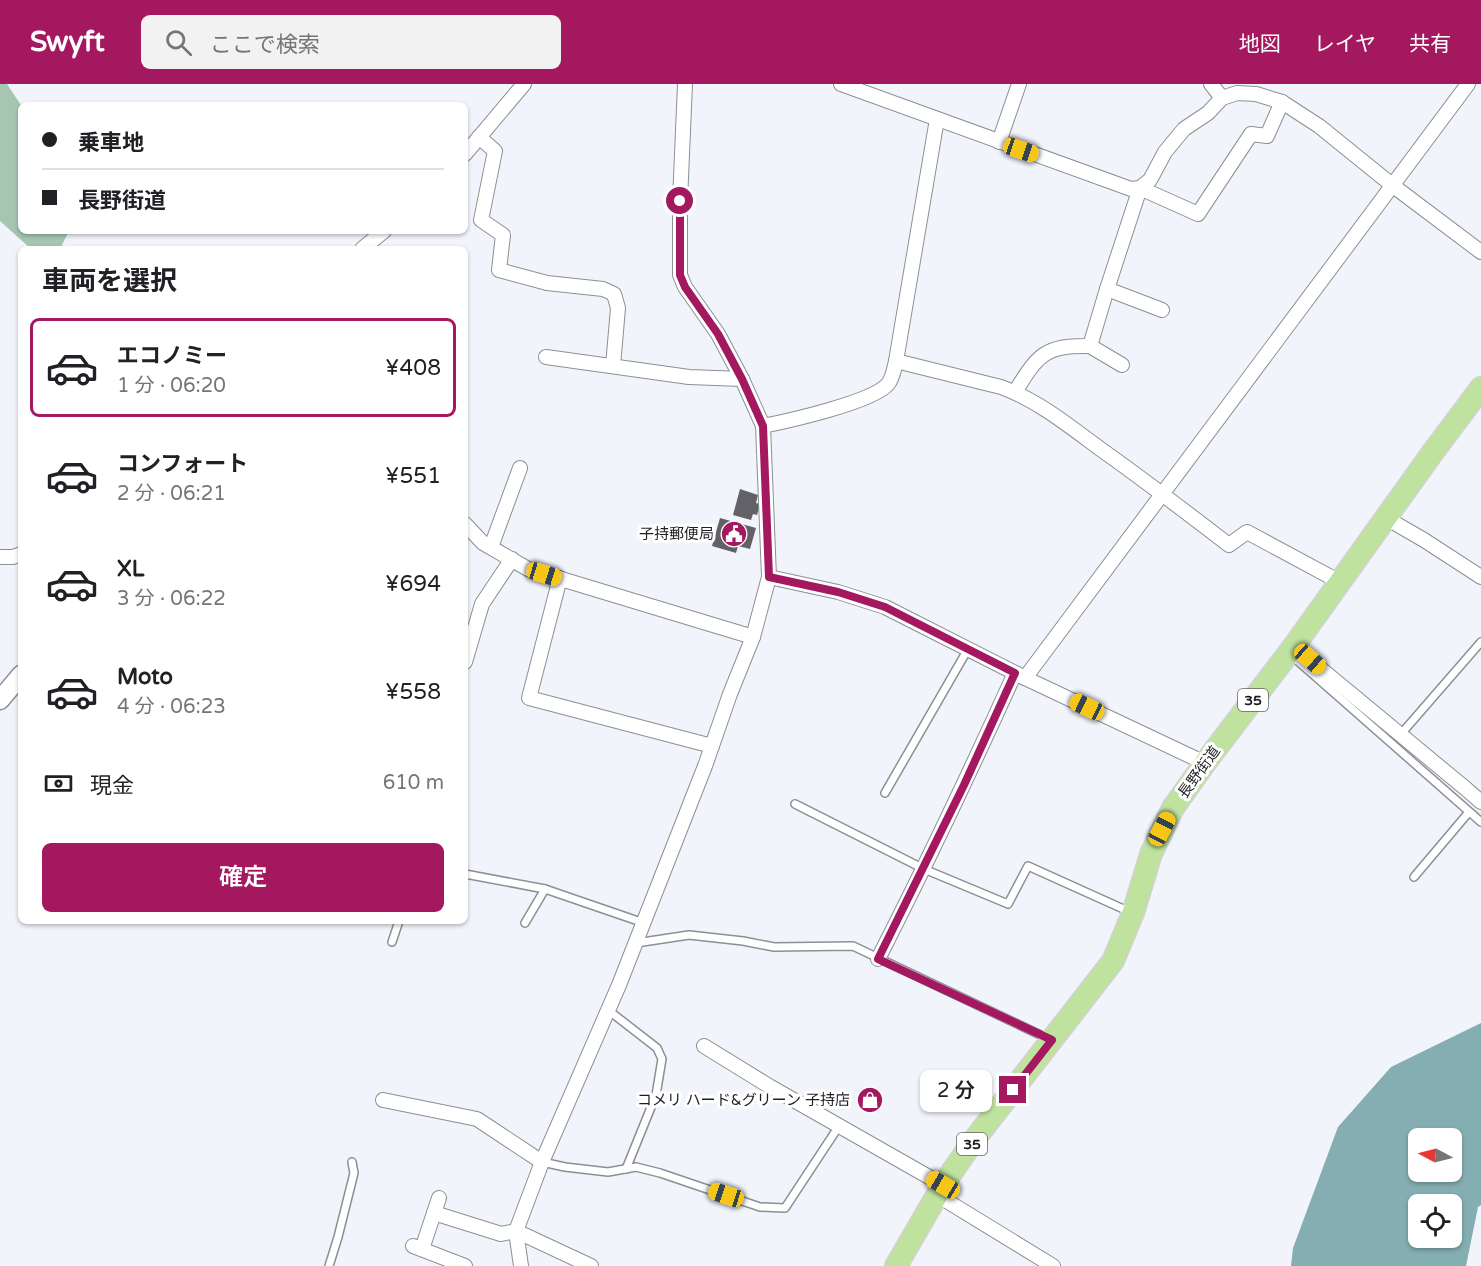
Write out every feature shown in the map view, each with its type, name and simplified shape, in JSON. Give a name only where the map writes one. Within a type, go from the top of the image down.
[{"type":"main road","name":"長野街道","points":[[896,1266],[940,1190],[974,1140],[1113,961],[1148,863],[1173,808],[1292,649],[1481,388]]},
{"type":"street","points":[[468,150],[524,84]]},
{"type":"street","points":[[521,1266],[516,1231],[542,1162],[644,923],[753,637],[769,577],[763,426],[718,334],[685,287],[680,275],[680,201],[685,84]]},
{"type":"street","points":[[841,84],[1131,189],[1140,188],[1198,214],[1251,134],[1267,136],[1282,102]]},
{"type":"street","points":[[999,142],[1019,84]]},
{"type":"street","points":[[1211,84],[1222,98]]},
{"type":"street","points":[[878,959],[1020,676],[1162,493],[1468,84]]},
{"type":"street","points":[[1090,346],[1140,188],[1150,180],[1165,152],[1184,129],[1208,113],[1222,98],[1237,93],[1256,94],[1282,102],[1318,126],[1481,252]]},
{"type":"street","points":[[763,426],[813,414],[869,396],[889,383],[896,361],[937,119]]},
{"type":"street","points":[[479,136],[495,151],[481,220],[503,235],[499,270],[547,284],[603,289],[614,294],[618,308],[613,366]]},
{"type":"street","points":[[366,246],[380,234]]},
{"type":"street","points":[[1107,289],[1162,310]]},
{"type":"street","points":[[1015,392],[1037,359],[1052,350],[1072,346],[1090,346],[1122,365]]},
{"type":"street","points":[[546,357],[689,377],[742,379]]},
{"type":"street","points":[[896,361],[1015,392],[1049,411],[1229,545],[1247,532],[1340,582]]},
{"type":"street","points":[[491,547],[520,468]]},
{"type":"street","points":[[1386,518],[1481,577]]},
{"type":"street","points":[[468,527],[483,543],[528,569],[753,637]]},
{"type":"street","points":[[0,557],[13,558],[18,556]]},
{"type":"street","points":[[468,652],[482,604],[512,559]]},
{"type":"street","points":[[769,577],[838,592],[885,607],[1020,676],[1205,763]]},
{"type":"street","points":[[560,579],[529,698],[712,746]]},
{"type":"street","points":[[1292,649],[1372,718],[1401,734],[1426,765],[1465,788],[1481,802]]},
{"type":"street","points":[[0,700],[18,679]]},
{"type":"street","points":[[704,1046],[839,1126],[1053,1266]]},
{"type":"street","points":[[383,1100],[477,1119],[542,1162]]},
{"type":"street","points":[[439,1198],[418,1247],[465,1266]]},
{"type":"street","points":[[434,1213],[501,1234],[516,1231],[591,1266]]},
{"type":"lane","points":[[1401,734],[1481,642]]},
{"type":"lane","points":[[885,793],[968,648]]},
{"type":"lane","points":[[1372,718],[1426,765],[1481,822]]},
{"type":"lane","points":[[795,804],[924,869],[1008,904],[1028,866],[1132,913]]},
{"type":"lane","points":[[1414,877],[1469,812]]},
{"type":"lane","points":[[468,875],[545,890],[644,923]]},
{"type":"lane","points":[[525,923],[545,890]]},
{"type":"lane","points":[[392,942],[398,924]]},
{"type":"lane","points":[[636,943],[689,935],[774,947],[853,946],[1052,1040]]},
{"type":"lane","points":[[608,1010],[657,1048],[662,1059],[656,1095],[626,1169]]},
{"type":"lane","points":[[542,1162],[608,1172],[636,1167],[760,1207],[786,1208],[839,1126]]},
{"type":"lane","points":[[329,1266],[354,1173],[352,1162]]},
{"type":"green space","points":[[0,84],[7,84],[19,102],[18,234],[68,234],[62,246],[28,246],[0,221]]},
{"type":"water","points":[[1481,1023],[1481,1205],[1478,1207],[1466,1266],[1291,1266],[1293,1248],[1338,1127],[1391,1067]]},
{"type":"building","points":[[740,489],[758,495],[756,503],[760,504],[757,515],[753,514],[751,520],[733,515]]},
{"type":"building","points":[[720,518],[756,528],[750,549],[738,546],[736,553],[712,546]]},
{"type":"place","name":"子持郵便局","points":[[734,534]]},
{"type":"place","name":"コメリ ハード&グリーン 子持店","points":[[870,1100]]},
{"type":"route","points":[[680,201],[680,275],[685,287],[718,334],[763,426],[769,577],[838,592],[885,607],[1015,673],[924,869],[878,959],[1052,1040],[1013,1090]]}]
